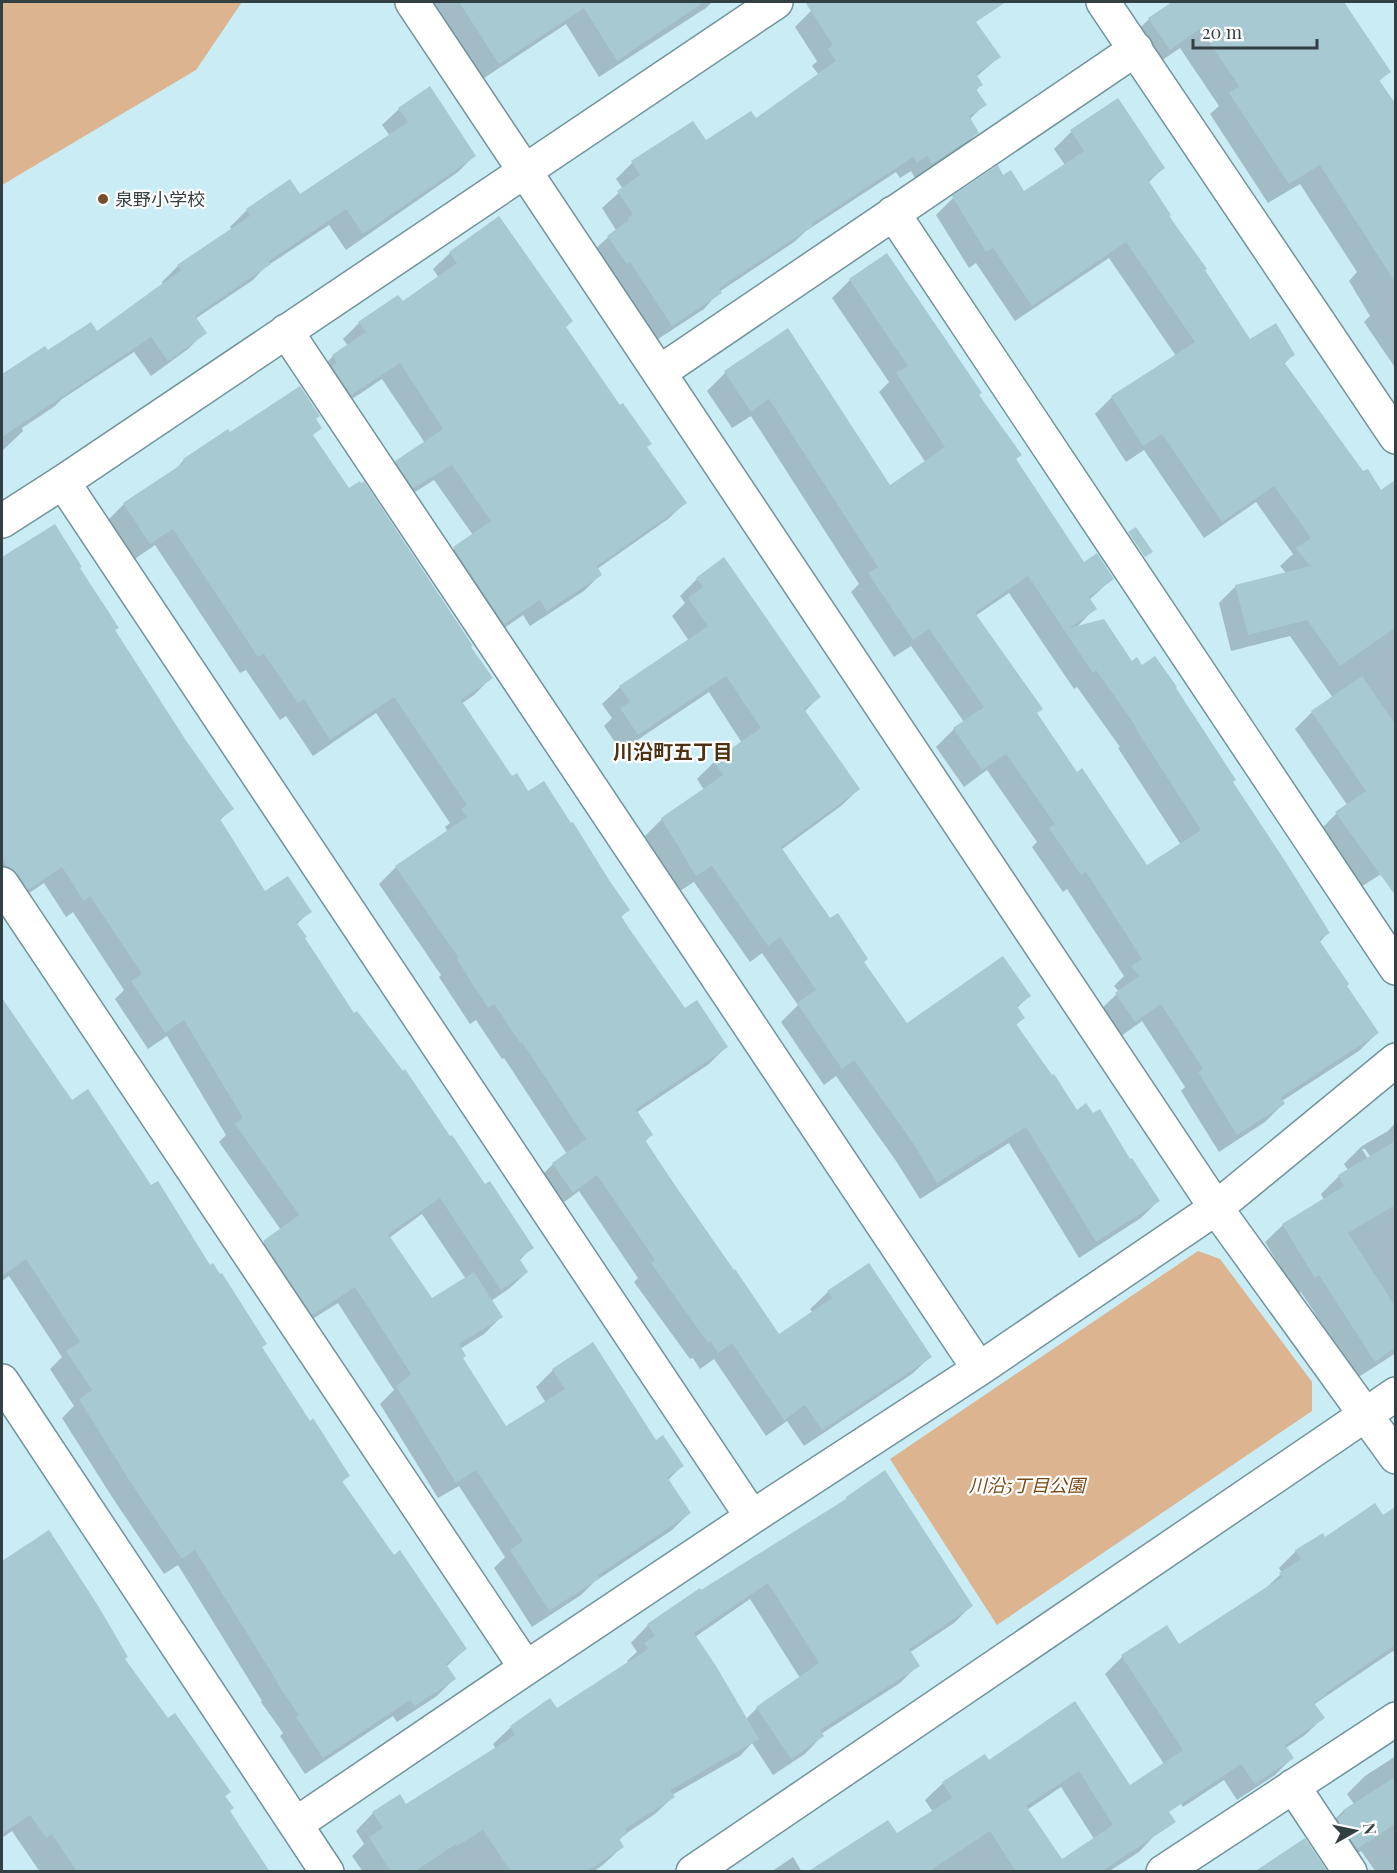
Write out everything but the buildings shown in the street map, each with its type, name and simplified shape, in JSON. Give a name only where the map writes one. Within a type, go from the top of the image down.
[{"type":"street","points":[[412,2],[1216,1208],[1395,1457]]},
{"type":"street","points":[[2,521],[776,2]]},
{"type":"street","points":[[1103,2],[1395,437]]},
{"type":"street","points":[[660,372],[1136,49]]},
{"type":"street","points":[[893,213],[1395,968]]},
{"type":"street","points":[[286,331],[979,1369]]},
{"type":"street","points":[[63,482],[752,1517]]},
{"type":"street","points":[[2,884],[526,1668]]},
{"type":"street","points":[[296,1824],[752,1517],[979,1369],[1216,1208],[1395,1060]]},
{"type":"street","points":[[2,1381],[327,1872]]},
{"type":"street","points":[[693,1872],[1395,1394]]},
{"type":"street","points":[[1163,1872],[1395,1719]]},
{"type":"street","points":[[1293,1786],[1350,1872]]},
{"type":"green space","points":[[2,2],[242,2],[196,70],[2,185]]},
{"type":"green space","name":"川沿5丁目公園","points":[[1198,1251],[1220,1259],[1312,1382],[1312,1411],[997,1625],[890,1459]]},
{"type":"place","name":"泉野小学校","points":[[103,199]]},
{"type":"district","name":"川沿町五丁目","points":[[673,750]]}]
